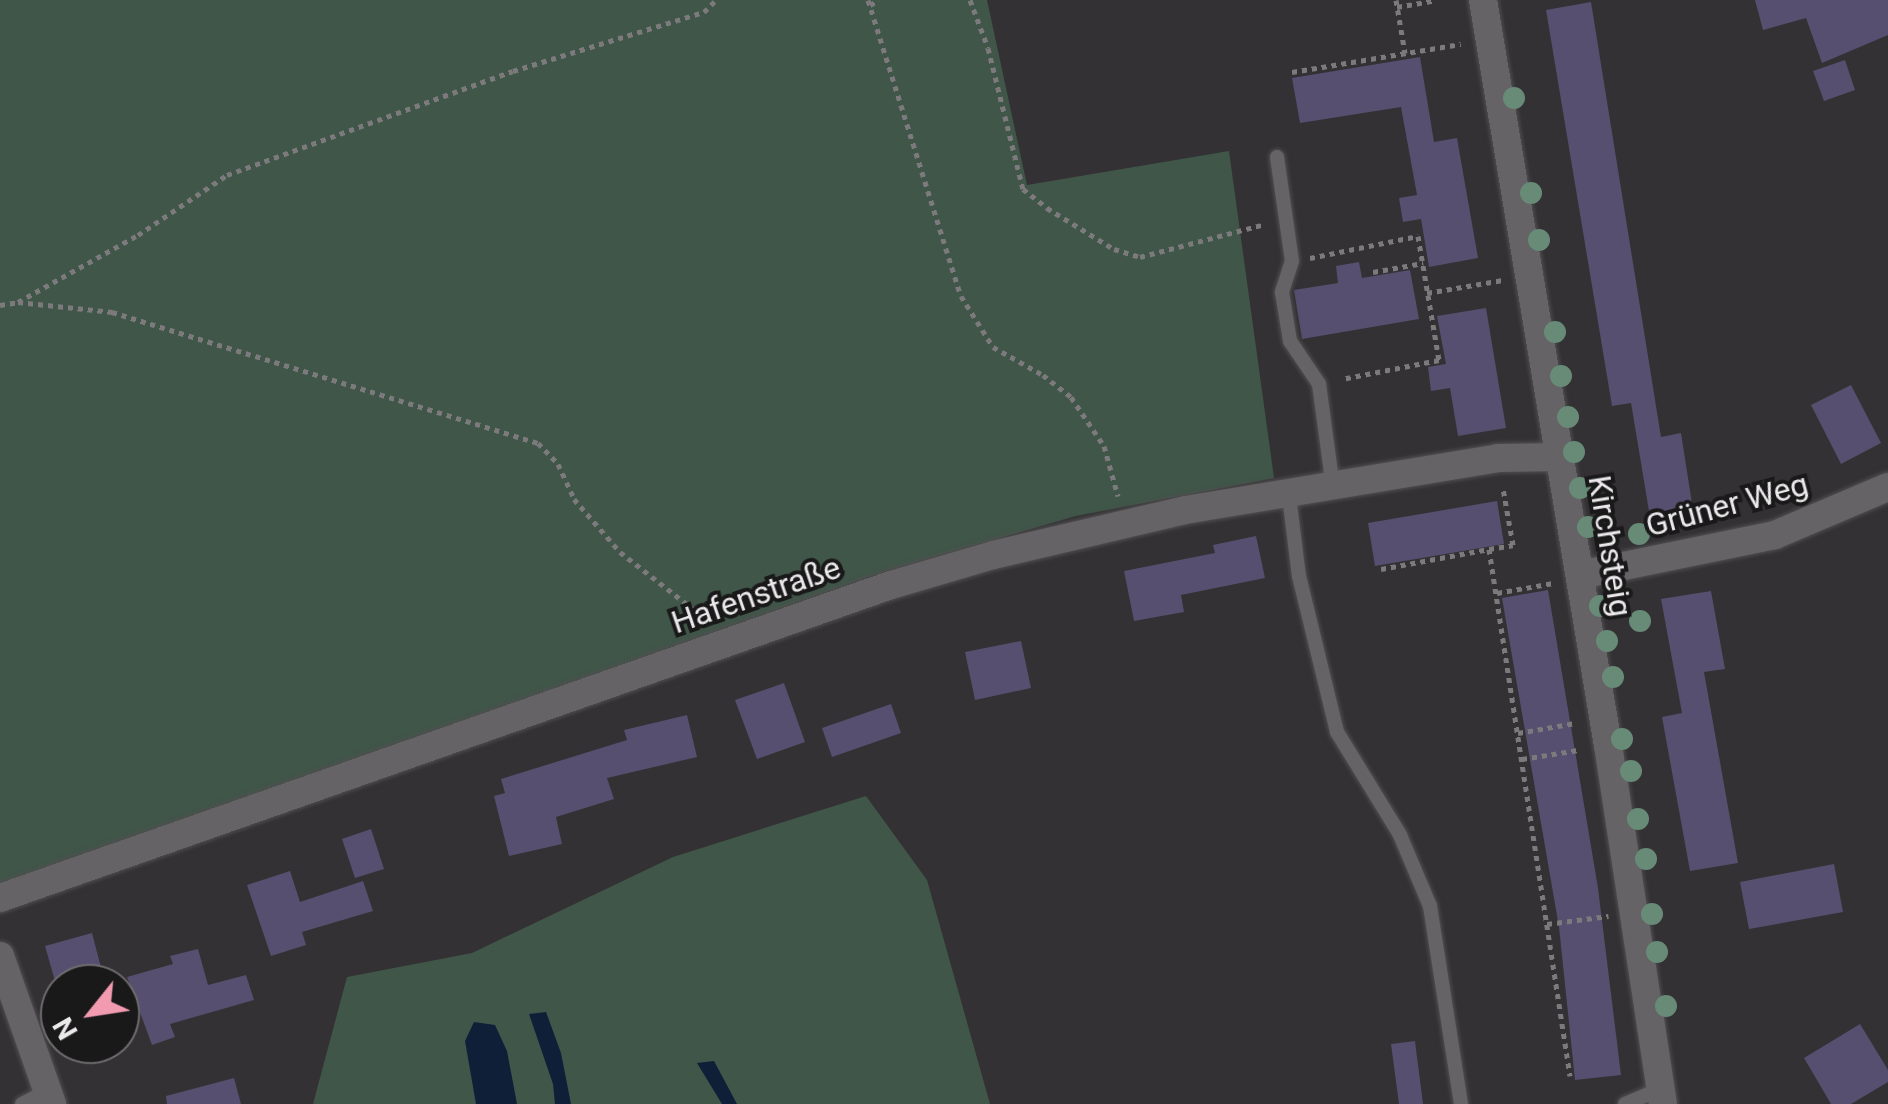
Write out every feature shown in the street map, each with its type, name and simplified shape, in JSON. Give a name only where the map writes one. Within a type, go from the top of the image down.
[{"type":"street","name":"Kirchsteig","points":[[1484,0],[1606,732],[1661,1097]]},
{"type":"street","name":"Hafenstraße","points":[[0,898],[908,580],[1121,524],[1498,458],[1560,457]]},
{"type":"street","name":"Grüner Weg","points":[[1580,575],[1775,535],[1888,488]]},
{"type":"street","points":[[0,956],[40,1100]]},
{"type":"lane","points":[[1276,157],[1292,261],[1282,292],[1290,341],[1319,384],[1333,489]]},
{"type":"lane","points":[[1289,496],[1299,576],[1337,732],[1400,835],[1430,906],[1462,1104]]},
{"type":"lane","points":[[1625,1104],[1661,1097]]},
{"type":"path","points":[[0,306],[18,302],[138,235],[226,176],[513,71],[704,12],[716,0]]},
{"type":"path","points":[[879,0],[869,3],[961,296],[993,346],[1044,374],[1086,418],[1104,446],[1116,482],[1121,524]]},
{"type":"path","points":[[970,0],[988,48],[1023,189],[1068,223],[1114,249],[1140,257],[1286,220]]},
{"type":"path","points":[[1405,53],[1396,3],[1436,0]]},
{"type":"path","points":[[1292,72],[1490,39]]},
{"type":"path","points":[[1292,261],[1418,236],[1438,360],[1319,384]]},
{"type":"path","points":[[1373,272],[1422,263]]},
{"type":"path","points":[[1427,293],[1529,276]]},
{"type":"path","points":[[18,302],[112,312],[538,444],[558,464],[574,500],[620,552],[732,640]]},
{"type":"path","points":[[1382,569],[1513,545],[1498,458]]},
{"type":"path","points":[[1489,549],[1570,1076]]},
{"type":"path","points":[[1498,593],[1580,575]]},
{"type":"path","points":[[1518,733],[1606,732]]},
{"type":"path","points":[[1522,759],[1606,732]]},
{"type":"path","points":[[1547,924],[1635,913]]},
{"type":"green space","points":[[0,0],[987,0],[1027,185],[1229,151],[1274,478],[1076,516],[886,571],[0,885]]},
{"type":"green space","points":[[866,796],[927,880],[990,1104],[313,1104],[347,977],[472,953],[673,857]]},
{"type":"water","points":[[546,1012],[561,1053],[571,1104],[555,1104],[553,1084],[529,1014]]},
{"type":"water","points":[[474,1022],[495,1025],[507,1051],[517,1104],[476,1104],[465,1041]]},
{"type":"water","points":[[714,1061],[737,1104],[722,1104],[697,1063]]},
{"type":"building","points":[[1755,0],[1888,0],[1888,35],[1822,63],[1806,18],[1763,30]]},
{"type":"building","points":[[1591,2],[1661,437],[1681,433],[1693,510],[1650,517],[1631,403],[1612,406],[1546,10]]},
{"type":"building","points":[[1420,57],[1434,142],[1457,138],[1478,258],[1429,267],[1421,219],[1403,222],[1399,198],[1417,195],[1401,107],[1300,123],[1292,78]]},
{"type":"building","points":[[1845,60],[1855,90],[1824,101],[1813,71]]},
{"type":"building","points":[[1359,262],[1362,278],[1410,270],[1419,319],[1302,339],[1294,290],[1338,283],[1336,266]]},
{"type":"building","points":[[1486,308],[1506,428],[1458,436],[1450,388],[1431,391],[1428,367],[1446,364],[1437,316]]},
{"type":"building","points":[[1851,385],[1881,443],[1841,464],[1811,405]]},
{"type":"building","points":[[1497,501],[1504,544],[1375,566],[1368,523]]},
{"type":"building","points":[[1256,536],[1265,578],[1181,595],[1184,612],[1134,621],[1124,571],[1215,553],[1213,545]]},
{"type":"building","points":[[1548,590],[1598,888],[1621,1075],[1575,1080],[1559,927],[1502,598]]},
{"type":"building","points":[[1711,591],[1725,669],[1704,672],[1738,863],[1690,871],[1662,717],[1682,713],[1661,599]]},
{"type":"building","points":[[1021,641],[1031,688],[975,700],[965,652]]},
{"type":"building","points":[[784,683],[805,742],[757,759],[735,700]]},
{"type":"building","points":[[891,704],[901,733],[832,757],[822,728]]},
{"type":"building","points":[[687,715],[697,757],[607,778],[614,799],[556,817],[562,844],[509,856],[494,796],[505,793],[501,779],[627,740],[624,730]]},
{"type":"building","points":[[371,829],[384,869],[355,878],[342,839]]},
{"type":"building","points":[[1834,864],[1843,912],[1749,929],[1740,882]]},
{"type":"building","points":[[290,871],[300,902],[363,881],[373,911],[302,932],[306,945],[271,956],[247,885]]},
{"type":"building","points":[[92,933],[100,964],[50,964],[45,946]]},
{"type":"building","points":[[198,949],[208,985],[246,975],[254,1000],[170,1024],[175,1037],[152,1045],[140,1012],[140,973],[173,964],[170,956]]},
{"type":"building","points":[[1860,1024],[1888,1070],[1888,1082],[1851,1104],[1831,1104],[1804,1058]]},
{"type":"building","points":[[1415,1041],[1423,1104],[1399,1104],[1391,1044]]},
{"type":"building","points":[[234,1078],[241,1104],[167,1104],[166,1096]]}]
